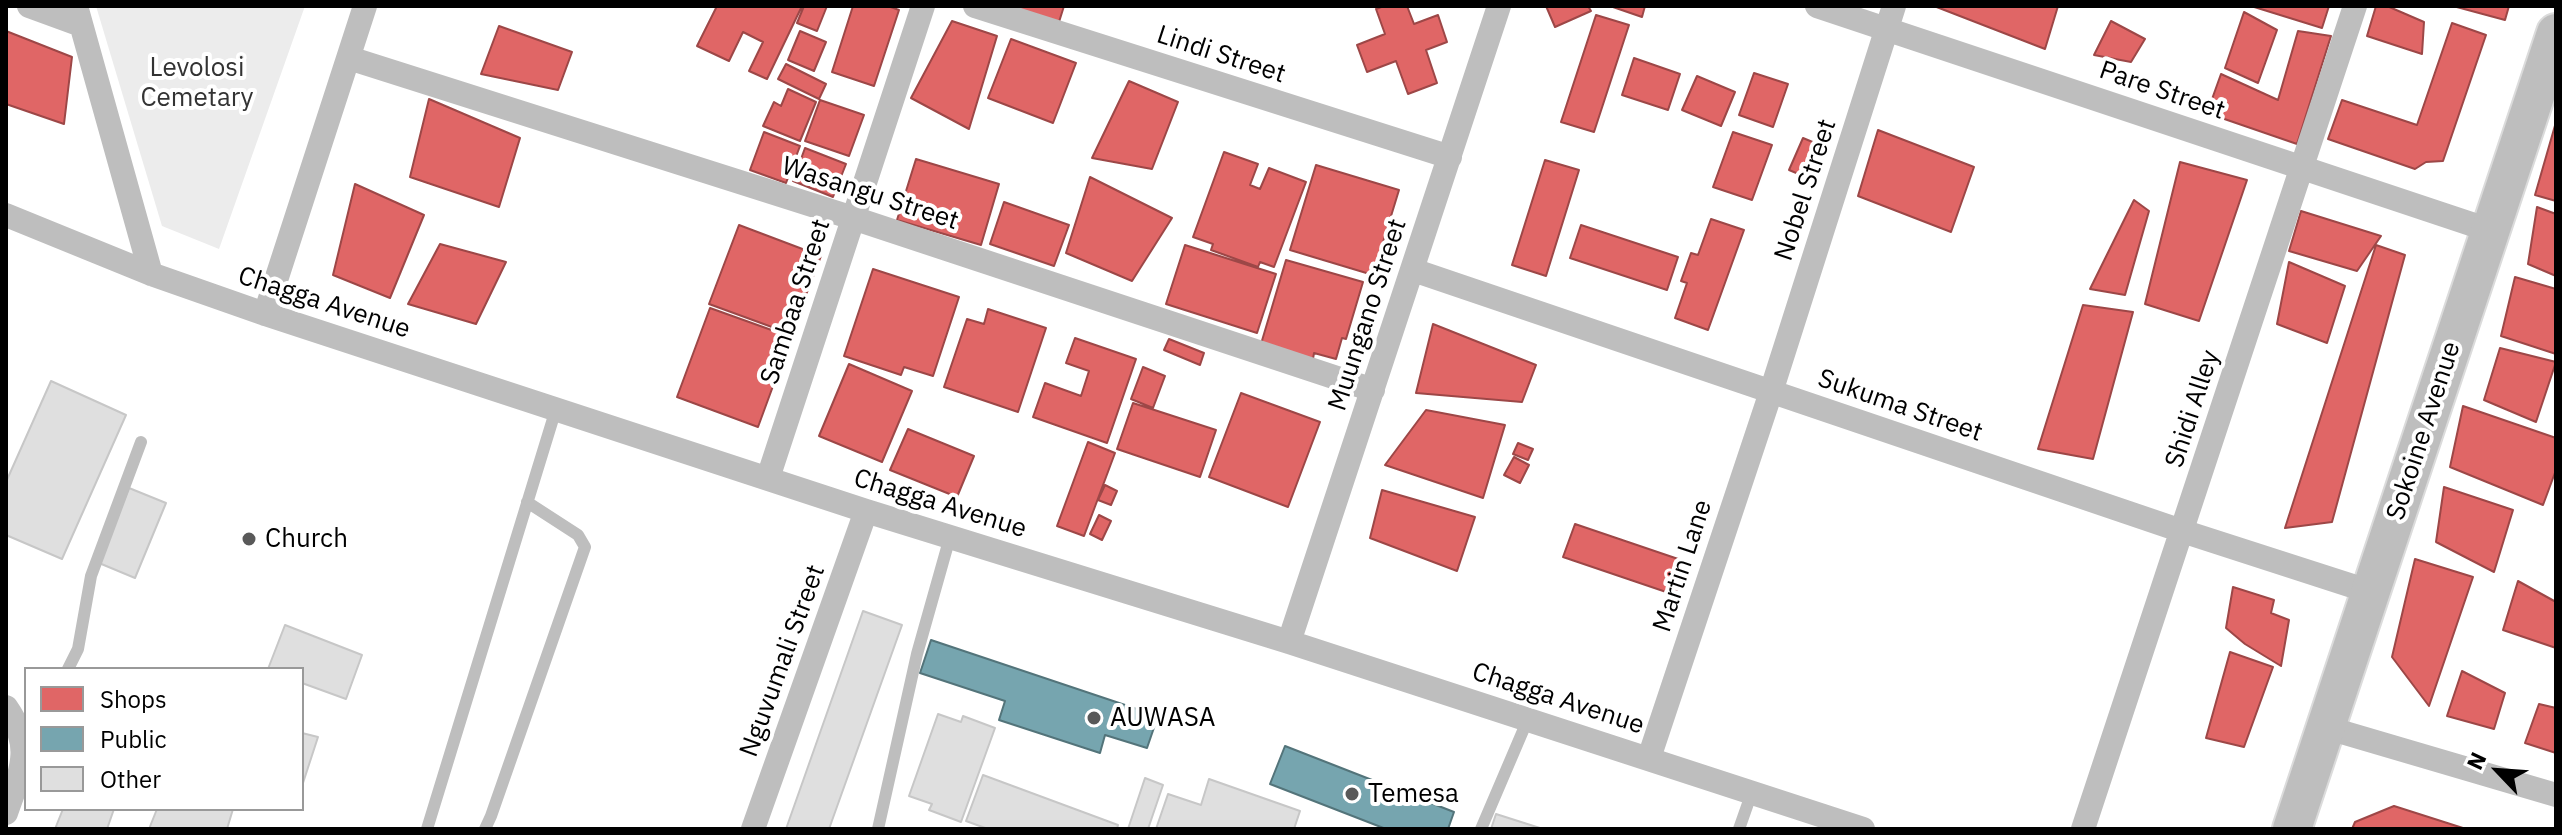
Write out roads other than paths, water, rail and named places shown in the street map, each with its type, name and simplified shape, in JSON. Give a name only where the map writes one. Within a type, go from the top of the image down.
[{"type":"main road","name":"Sokoine Avenue","points":[[2292,829],[2556,33]]},
{"type":"street","points":[[29,6],[78,15],[151,274]]},
{"type":"street","points":[[265,314],[365,6]]},
{"type":"street","name":"Sambaa Street","points":[[768,478],[923,6]]},
{"type":"street","name":"Lindi Street","points":[[975,6],[1450,157]]},
{"type":"street","name":"Muungano Street","points":[[1289,642],[1499,6]]},
{"type":"street","name":"Pare Street","points":[[1817,6],[1890,17],[2302,167],[2489,230]]},
{"type":"street","name":"Shidi Alley","points":[[2083,829],[2355,6]]},
{"type":"street","name":"Nobel Street","points":[[1771,392],[1890,17]]},
{"type":"street","name":"Wasangu Street","points":[[349,58],[853,218],[1373,390]]},
{"type":"street","name":"Chagga Avenue","points":[[6,215],[151,274],[265,314],[866,511],[1289,642],[1863,829]]},
{"type":"street","name":"Sukuma Street","points":[[1413,270],[2371,592]]},
{"type":"street","name":"Martin Lane","points":[[1649,758],[1771,392]]},
{"type":"street","name":"Nguvumali Street","points":[[753,829],[866,511]]},
{"type":"street","points":[[6,813],[20,772],[23,747],[17,716]]},
{"type":"street","points":[[2328,728],[2556,795]]},
{"type":"lane","points":[[427,829],[556,409]]},
{"type":"lane","points":[[69,667],[78,649],[91,576],[141,442]]},
{"type":"lane","points":[[485,829],[585,547],[578,535],[527,502]]},
{"type":"lane","points":[[878,829],[917,654],[950,537]]},
{"type":"lane","points":[[1481,829],[1528,719]]},
{"type":"lane","points":[[1739,829],[1752,792]]},
{"type":"place","name":"Church","points":[[249,539]]},
{"type":"place","name":"AUWASA","points":[[1094,718]]},
{"type":"place","name":"Temesa","points":[[1352,794]]},
{"type":"park label","name":"Levolosi Cemetary","points":[[197,83]]}]
